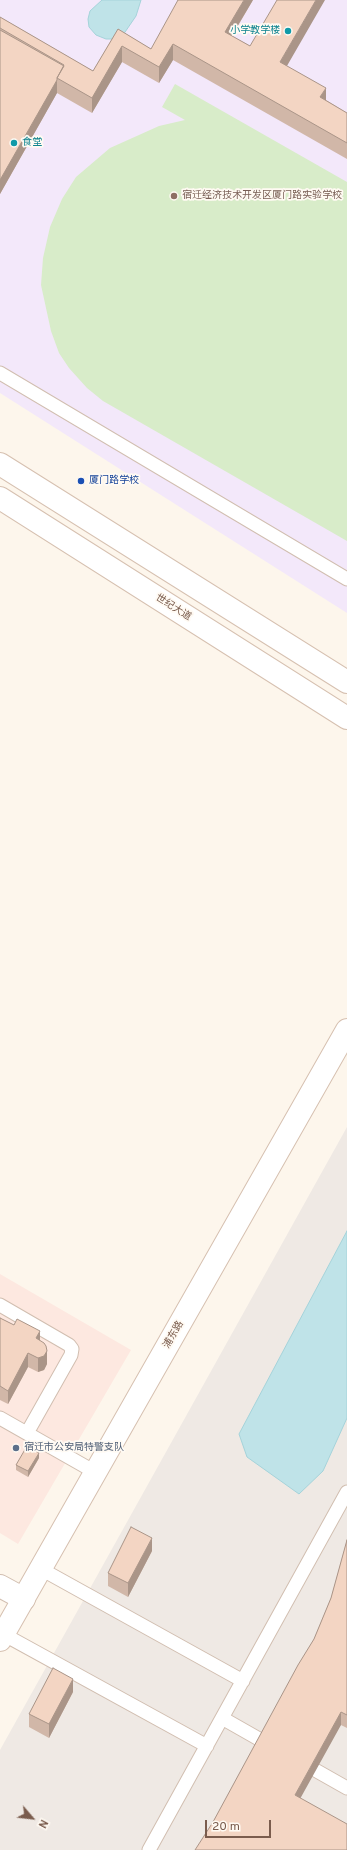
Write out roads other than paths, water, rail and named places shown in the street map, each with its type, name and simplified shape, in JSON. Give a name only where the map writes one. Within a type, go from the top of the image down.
[{"type":"street","points":[[0,464],[347,682]]},
{"type":"street","name":"世纪大道","points":[[0,498],[347,718]]},
{"type":"street","name":"浦东路","points":[[2,1637],[347,1030]]},
{"type":"street","points":[[0,1586],[24,1599]]},
{"type":"lane","points":[[0,374],[347,578]]},
{"type":"lane","points":[[0,1305],[68,1345],[72,1349],[71,1355],[27,1433]]},
{"type":"lane","points":[[0,1418],[95,1472]]},
{"type":"lane","points":[[149,1850],[347,1492]]},
{"type":"lane","points":[[41,1569],[243,1681]]},
{"type":"lane","points":[[2,1637],[207,1746]]},
{"type":"lane","points":[[222,1718],[347,1788]]},
{"type":"water","points":[[102,0],[141,0],[136,16],[123,35],[115,39],[106,39],[96,35],[89,27],[88,19],[90,11]]},
{"type":"water","points":[[347,1231],[347,1418],[323,1471],[299,1494],[247,1457],[239,1434]]},
{"type":"place","name":"小学教学楼","points":[[288,31]]},
{"type":"place","name":"食堂","points":[[14,143]]},
{"type":"place","name":"宿迁经济技术开发区厦门路实验学校","points":[[174,196]]},
{"type":"place","name":"厦门路学校","points":[[81,481]]},
{"type":"place","name":"宿迁市公安局特警支队","points":[[16,1448]]}]
